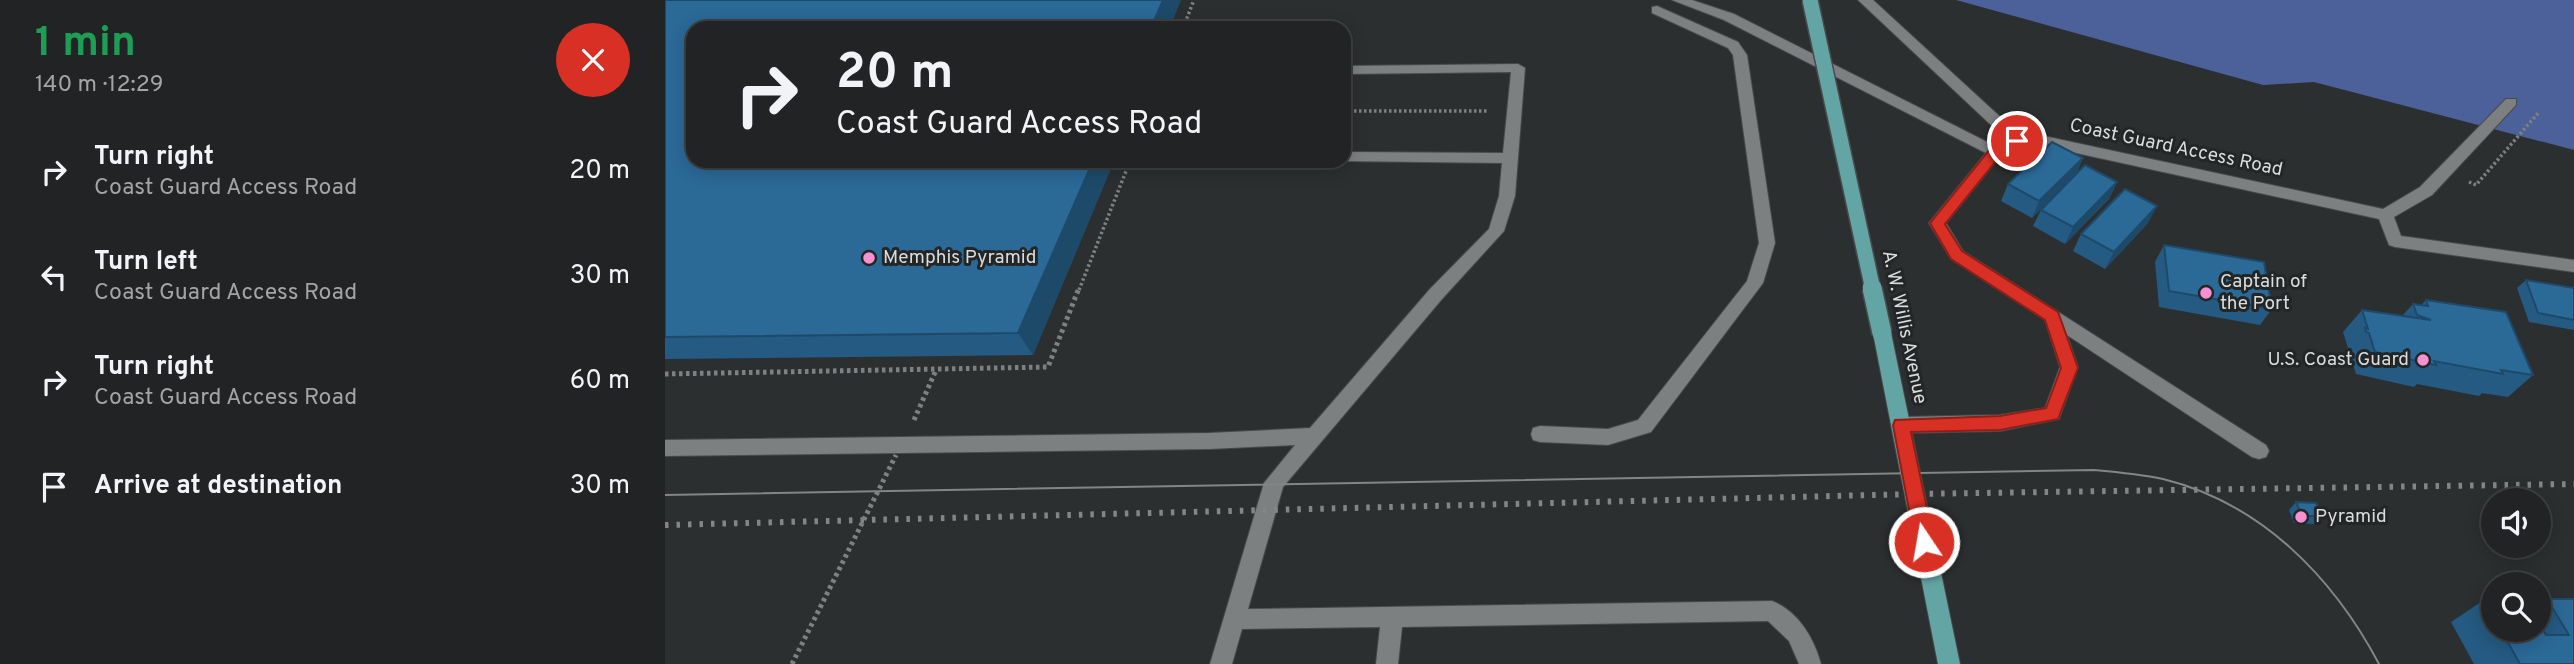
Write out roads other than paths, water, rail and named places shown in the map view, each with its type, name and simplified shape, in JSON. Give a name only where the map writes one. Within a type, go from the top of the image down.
[{"type":"main road","name":"A. W. Willis Avenue","points":[[1810,0],[1882,333],[1949,664]]},
{"type":"lane","points":[[1678,0],[1729,17],[1995,152]]},
{"type":"lane","points":[[1865,0],[2017,141]]},
{"type":"lane","points":[[1540,434],[1608,437],[1644,426],[1755,283],[1767,243],[1740,55],[1733,45],[1657,10]]},
{"type":"lane","points":[[1221,664],[1274,483],[1311,436],[1436,294],[1496,231],[1507,197],[1518,68],[1351,70]]},
{"type":"lane","points":[[2511,102],[2426,191],[2385,215],[2395,241],[2574,267]]},
{"type":"lane","name":"Coast Guard Access Road","points":[[2052,316],[1957,255],[1937,223],[1995,152],[2017,141],[2044,141],[2385,215]]},
{"type":"lane","points":[[1351,157],[1511,158]]},
{"type":"lane","points":[[1901,425],[2000,423],[2052,414],[2069,368],[2052,316]]},
{"type":"lane","points":[[2052,316],[2259,450]]},
{"type":"lane","points":[[665,448],[900,450],[1311,436]]},
{"type":"lane","points":[[1234,619],[1772,611],[1789,624],[1808,650],[1810,664]]},
{"type":"lane","points":[[1387,664],[1392,617]]},
{"type":"water","points":[[1956,0],[2574,0],[2574,150],[2314,82],[2263,85]]},
{"type":"tram line","points":[[665,495],[2094,470],[2137,474],[2199,490],[2262,525],[2291,548],[2340,602],[2379,664]]},
{"type":"railway","points":[[665,525],[1914,494],[2574,484]]},
{"type":"place","name":"Memphis Pyramid","points":[[869,258]]},
{"type":"place","name":"Captain of the Port","points":[[2206,293]]},
{"type":"place","name":"U.S. Coast Guard","points":[[2423,360]]},
{"type":"place","name":"Pyramid","points":[[2301,517]]}]
